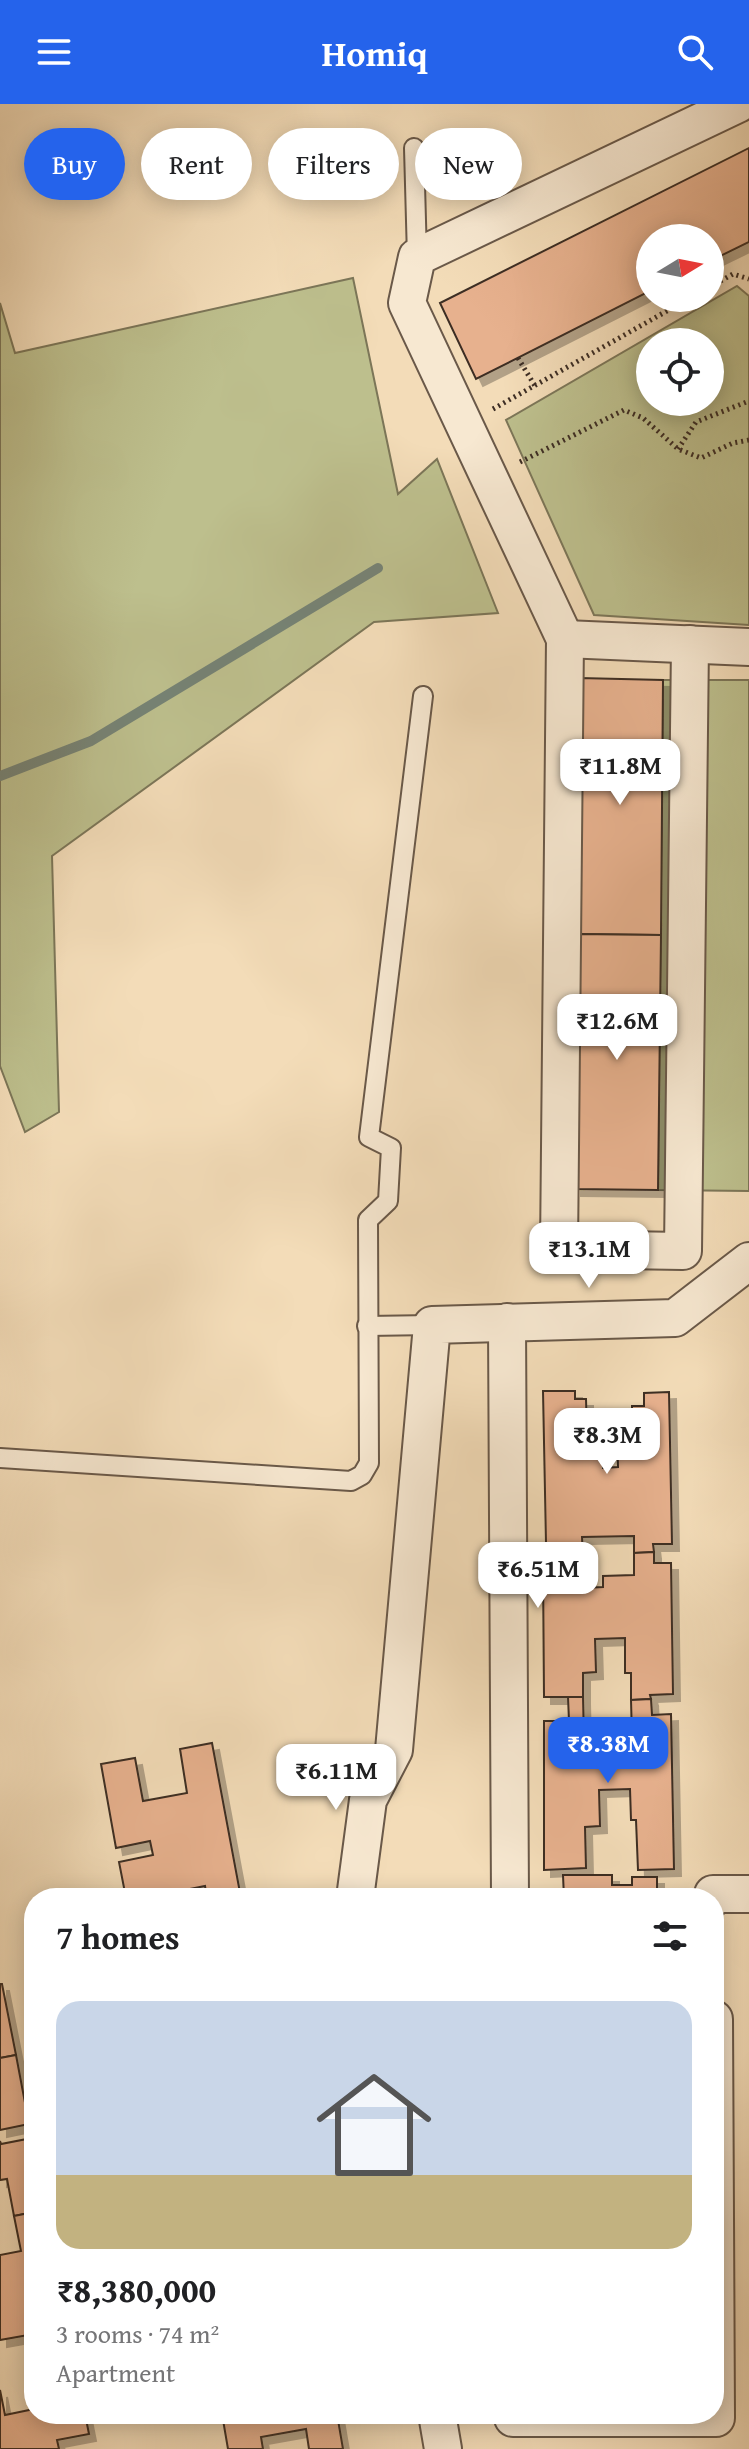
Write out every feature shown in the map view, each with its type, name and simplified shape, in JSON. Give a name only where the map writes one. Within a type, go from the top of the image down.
[{"type":"street","points":[[690,644],[683,1251],[559,1249],[565,639],[407,303],[417,257],[738,104]]},
{"type":"street","points":[[565,639],[749,647]]},
{"type":"street","points":[[356,1888],[368,1800],[394,1750],[432,1325],[675,1318],[749,1261]]},
{"type":"street","points":[[507,1322],[510,1888]]},
{"type":"street","points":[[724,1894],[749,1894]]},
{"type":"street","points":[[439,2424],[443,2449]]},
{"type":"lane","points":[[414,148],[417,257]]},
{"type":"lane","points":[[0,1458],[351,1481],[362,1475],[369,1463],[368,1220],[388,1201],[391,1148],[369,1137],[423,696]]},
{"type":"lane","points":[[367,1326],[432,1325]]},
{"type":"path","points":[[724,279],[733,274],[749,279]]},
{"type":"path","points":[[464,425],[665,312]]},
{"type":"path","points":[[518,358],[535,386]]},
{"type":"path","points":[[678,449],[696,422],[749,401]]},
{"type":"path","points":[[489,478],[624,410],[643,418],[678,449],[701,458],[733,443],[749,440]]},
{"type":"green space","points":[[353,278],[398,494],[437,459],[498,613],[374,622],[52,856],[59,1112],[25,1132],[0,1066],[0,303],[15,353]]},
{"type":"green space","points":[[737,286],[749,296],[749,625],[594,615],[506,420],[636,345],[636,416],[724,416],[724,328],[665,328],[692,312],[724,312],[724,294]]},
{"type":"green space","points":[[663,680],[749,680],[749,1191],[658,1190]]},
{"type":"building","points":[[749,148],[749,242],[724,254],[724,224],[636,224],[636,298],[476,379],[440,303]]},
{"type":"building","points":[[579,678],[663,680],[661,935],[576,934]]},
{"type":"building","points":[[576,934],[661,935],[658,1190],[574,1189]]},
{"type":"building","points":[[543,1391],[575,1391],[575,1399],[586,1399],[587,1432],[602,1431],[603,1468],[618,1467],[617,1434],[632,1434],[632,1406],[644,1406],[644,1393],[669,1392],[672,1544],[653,1544],[654,1552],[634,1553],[634,1536],[582,1537],[583,1558],[562,1559],[562,1543],[546,1543]]},
{"type":"building","points":[[654,1552],[654,1563],[671,1563],[673,1694],[631,1700],[631,1673],[625,1673],[625,1638],[595,1639],[596,1672],[583,1673],[583,1697],[544,1697],[543,1569],[562,1568],[562,1559],[583,1558],[583,1588],[603,1587],[603,1576],[634,1575],[634,1553]]},
{"type":"building","points":[[568,1697],[583,1697],[584,1740],[599,1740],[599,1730],[619,1729],[620,1738],[632,1737],[631,1700],[651,1699],[652,1715],[671,1714],[674,1869],[638,1870],[636,1820],[631,1820],[630,1789],[599,1790],[600,1826],[585,1827],[586,1868],[544,1870],[544,1721],[569,1721]]},
{"type":"building","points":[[212,1743],[239,1888],[124,1888],[119,1862],[153,1855],[150,1841],[116,1848],[101,1764],[135,1758],[143,1801],[187,1793],[180,1749]]},
{"type":"building","points":[[563,1875],[612,1875],[612,1885],[632,1885],[632,1877],[657,1877],[657,1888],[564,1888]]},
{"type":"building","points":[[0,1984],[16,2055],[0,2058]]},
{"type":"building","points":[[16,2055],[24,2097],[24,2125],[0,2130],[0,2058]]},
{"type":"building","points":[[24,2140],[24,2214],[14,2216],[7,2179],[0,2180],[0,2141],[1,2144]]},
{"type":"building","points":[[24,2214],[24,2336],[0,2340],[0,2255],[21,2251],[14,2216]]},
{"type":"building","points":[[0,2390],[5,2415],[24,2411],[24,2424],[87,2424],[89,2434],[57,2440],[59,2449],[0,2449]]},
{"type":"building","points":[[224,2424],[339,2424],[343,2449],[309,2449],[306,2429],[261,2437],[263,2449],[228,2449]]},
{"type":"waterway","points":[[0,776],[91,741],[378,568]]}]
